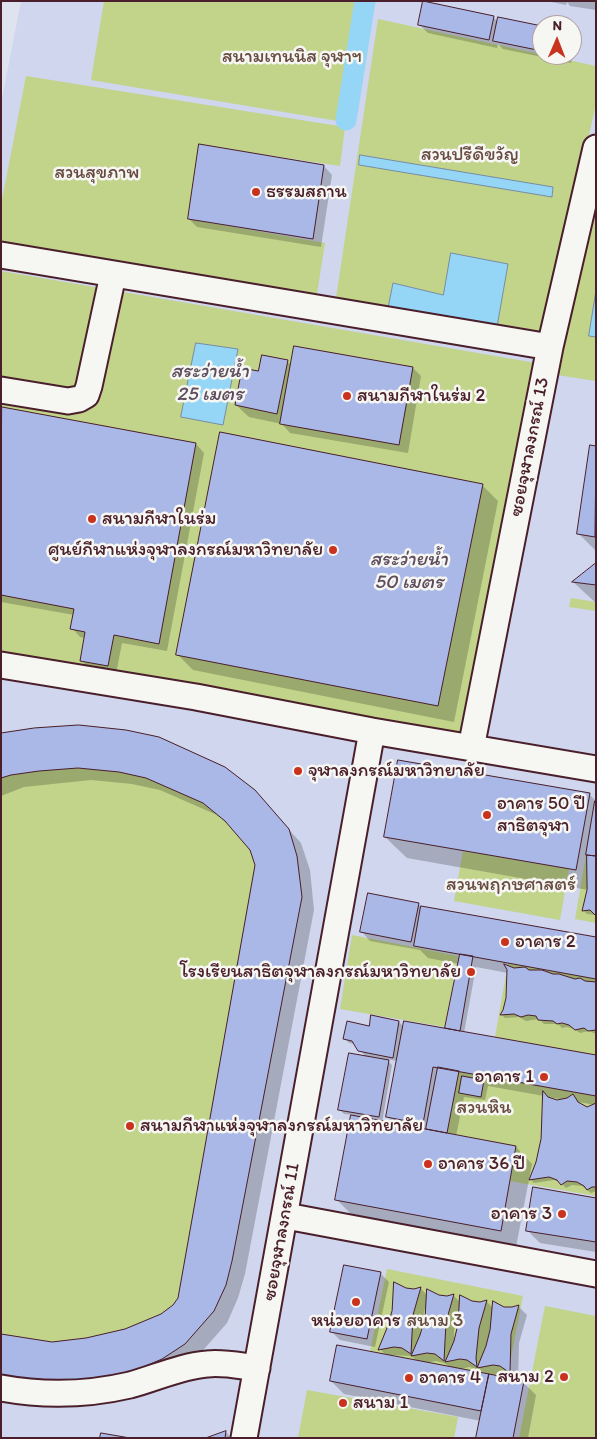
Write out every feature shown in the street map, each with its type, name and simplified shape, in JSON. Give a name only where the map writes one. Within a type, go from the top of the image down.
[{"type":"street","name":"ซอยจุฬาลงกรณ์ 13","points":[[471,748],[550,347],[592,182],[596,148]]},
{"type":"street","points":[[1,255],[550,347]]},
{"type":"street","points":[[1,390],[68,401],[86,395],[113,275]]},
{"type":"street","points":[[1,665],[196,697],[372,731],[596,769]]},
{"type":"street","name":"ซอยจุฬาลงกรณ์ 11","points":[[244,1438],[286,1216],[372,731]]},
{"type":"street","points":[[286,1216],[596,1274]]},
{"type":"street","points":[[1,1388],[53,1394],[69,1393],[129,1385],[186,1367],[207,1364],[228,1364],[257,1368]]},
{"type":"shaded area","name":"จุฬาลงกรณ์มหาวิทยาลัย","points":[[21,1],[596,1],[596,1438],[1,1438],[1,104]]},
{"type":"green space","name":"สนามเทนนิส จุฬาฯ","points":[[104,1],[358,1],[338,121],[91,80]]},
{"type":"green space","name":"สวนปรีดีขวัญ","points":[[378,19],[532,52],[532,65],[582,65],[582,63],[596,66],[596,104],[544,335],[336,298]]},
{"type":"green space","name":"สวนสุขภาพ","points":[[26,76],[345,127],[340,166],[199,145],[188,219],[325,243],[316,300],[1,242],[1,205]]},
{"type":"green space","points":[[596,193],[596,381],[557,375]]},
{"type":"green space","points":[[1,271],[536,363],[464,736],[1,651]]},
{"type":"green space","points":[[571,598],[596,602],[596,611],[569,607]]},
{"type":"green space","name":"สนามกีฬาแห่งจุฬาลงกรณ์มหาวิทยาลัย","points":[[79,725],[126,730],[159,737],[225,767],[255,790],[289,829],[297,856],[302,897],[232,1261],[226,1285],[214,1311],[185,1344],[162,1359],[139,1369],[94,1380],[1,1378],[1,733],[34,728]]},
{"type":"green space","name":"สวนพฤกษศาสตร์","points":[[463,851],[569,869],[560,920],[454,901]]},
{"type":"green space","points":[[586,855],[596,856],[596,923],[575,919]]},
{"type":"green space","points":[[352,935],[458,956],[445,1027],[340,1009]]},
{"type":"green space","points":[[508,963],[596,979],[596,1055],[495,1037]]},
{"type":"green space","name":"สวนหิน","points":[[459,1071],[596,1096],[596,1196],[510,1181],[516,1146],[447,1133]]},
{"type":"green space","name":"สนาม 3","points":[[387,1269],[523,1296],[507,1378],[370,1351]]},
{"type":"green space","name":"สนาม 2","points":[[545,1306],[596,1316],[596,1438],[519,1438]]},
{"type":"green space","name":"สนาม 1","points":[[307,1390],[458,1417],[454,1438],[298,1438]]},
{"type":"water","points":[[360,155],[553,187],[552,197],[359,165]]},
{"type":"water","points":[[451,253],[508,264],[497,327],[388,308],[393,283],[443,295]]},
{"type":"water","points":[[596,291],[596,337],[589,336]]},
{"type":"water","name":"สระว่ายน้ำ 25 เมตร","points":[[196,343],[238,349],[223,425],[181,417]]},
{"type":"building","points":[[423,1],[494,16],[489,40],[418,25]]},
{"type":"building","points":[[498,17],[532,24],[532,49],[493,41]]},
{"type":"building","name":"ธรรมสถาน","points":[[199,144],[324,165],[313,239],[188,219]]},
{"type":"building","name":"สนามกีฬาในร่ม 2","points":[[294,346],[413,367],[399,445],[280,424]]},
{"type":"building","points":[[262,355],[288,360],[277,414],[235,405],[242,368],[258,371]]},
{"type":"building","name":"สนามกีฬาในร่ม","points":[[2,407],[196,443],[159,644],[114,635],[108,666],[80,661],[85,632],[70,629],[74,609],[1,595]]},
{"type":"building","name":"ศูนย์กีฬาแห่งจุฬาลงกรณ์มหาวิทยาลัย","points":[[220,432],[483,484],[438,706],[176,655]]},
{"type":"building","points":[[590,445],[596,446],[595,537],[577,534]]},
{"type":"building","points":[[596,563],[596,585],[572,582]]},
{"type":"building","points":[[79,725],[126,730],[159,737],[225,767],[255,790],[289,829],[297,856],[302,897],[232,1261],[226,1285],[214,1311],[185,1344],[162,1359],[139,1369],[94,1380],[52,1385],[1,1378],[1,1334],[52,1342],[86,1338],[125,1329],[161,1314],[173,1305],[178,1298],[255,865],[250,850],[225,821],[203,803],[146,778],[119,772],[78,768],[39,771],[1,778],[1,733],[34,728]]},
{"type":"building","name":"อาคาร 50 ปี สาธิตจุฬา","points":[[398,760],[590,793],[576,870],[384,837]]},
{"type":"building","points":[[596,801],[596,856],[586,855]]},
{"type":"building","points":[[587,855],[596,856],[596,916],[590,910],[582,911],[587,890]]},
{"type":"building","points":[[368,893],[419,903],[411,942],[360,932]]},
{"type":"building","name":"อาคาร 2","points":[[421,906],[596,937],[596,979],[414,946]]},
{"type":"building","points":[[460,954],[473,956],[460,1031],[445,1028]]},
{"type":"building","points":[[504,964],[514,968],[525,967],[529,970],[542,970],[575,979],[580,978],[585,981],[596,982],[596,1030],[588,1031],[584,1028],[575,1030],[569,1025],[562,1023],[557,1024],[553,1021],[538,1020],[536,1016],[500,1015],[506,998],[507,970]]},
{"type":"building","points":[[371,1015],[399,1021],[393,1058],[358,1051],[352,1041],[343,1039],[347,1021],[369,1026]]},
{"type":"building","name":"อาคาร 1","points":[[404,1021],[596,1055],[596,1096],[433,1067],[423,1124],[386,1117]]},
{"type":"building","points":[[349,1053],[389,1060],[379,1117],[338,1110]]},
{"type":"building","points":[[438,1067],[459,1071],[447,1133],[426,1129]]},
{"type":"building","points":[[462,1076],[484,1080],[481,1097],[459,1093]]},
{"type":"building","points":[[543,1091],[548,1097],[557,1100],[567,1098],[573,1094],[578,1102],[587,1107],[596,1103],[596,1187],[587,1190],[577,1182],[567,1181],[561,1185],[557,1180],[549,1177],[529,1180],[536,1162],[541,1139]]},
{"type":"building","name":"อาคาร 36 ปี","points":[[351,1115],[516,1146],[501,1231],[335,1200]]},
{"type":"building","name":"อาคาร 3","points":[[533,1187],[596,1198],[596,1242],[526,1231]]},
{"type":"building","name":"หน่วยอาคาร","points":[[344,1265],[381,1272],[367,1339],[330,1332]]},
{"type":"building","points":[[394,1282],[406,1288],[414,1289],[421,1287],[413,1315],[411,1354],[402,1348],[394,1347],[378,1350],[392,1311]]},
{"type":"building","points":[[427,1289],[439,1295],[447,1296],[454,1294],[446,1322],[444,1361],[435,1354],[427,1353],[411,1356],[425,1318]]},
{"type":"building","points":[[460,1295],[472,1301],[480,1302],[487,1300],[479,1328],[477,1367],[467,1360],[460,1359],[445,1362],[454,1341],[458,1324]]},
{"type":"building","points":[[493,1301],[504,1307],[519,1305],[511,1334],[510,1373],[500,1366],[493,1365],[477,1368],[490,1330]]},
{"type":"building","name":"อาคาร 4","points":[[337,1345],[489,1374],[481,1411],[330,1381]]},
{"type":"building","points":[[489,1374],[524,1381],[513,1438],[476,1438]]},
{"type":"building","points":[[226,1431],[225,1438],[206,1438]]},
{"type":"building","points":[[101,1433],[130,1438],[100,1438]]},
{"type":"waterway","points":[[346,120],[365,1]]},
{"type":"place","name":"ธรรมสถาน","points":[[256,192]]},
{"type":"place","name":"สนามกีฬาในร่ม 2","points":[[347,396]]},
{"type":"place","name":"สนามกีฬาในร่ม","points":[[92,519]]},
{"type":"place","name":"ศูนย์กีฬาแห่งจุฬาลงกรณ์มหาวิทยาลัย","points":[[333,550]]},
{"type":"place","name":"จุฬาลงกรณ์มหาวิทยาลัย","points":[[298,771]]},
{"type":"place","name":"อาคาร 50 ปี สาธิตจุฬา","points":[[487,815]]},
{"type":"place","name":"อาคาร 2","points":[[505,942]]},
{"type":"place","name":"โรงเรียนสาธิตจุฬาลงกรณ์มหาวิทยาลัย","points":[[471,972]]},
{"type":"place","name":"อาคาร 1","points":[[544,1077]]},
{"type":"place","name":"สนามกีฬาแห่งจุฬาลงกรณ์มหาวิทยาลัย","points":[[130,1126]]},
{"type":"place","name":"อาคาร 36 ปี","points":[[428,1164]]},
{"type":"place","name":"อาคาร 3","points":[[562,1214]]},
{"type":"place","name":"หน่วยอาคาร","points":[[356,1302]]},
{"type":"place","name":"สนาม 2","points":[[564,1377]]},
{"type":"place","name":"อาคาร 4","points":[[409,1378]]},
{"type":"place","name":"สนาม 1","points":[[343,1403]]},
{"type":"water label","name":"สระว่ายน้ำ 50 เมตร","points":[[409,572]]}]
